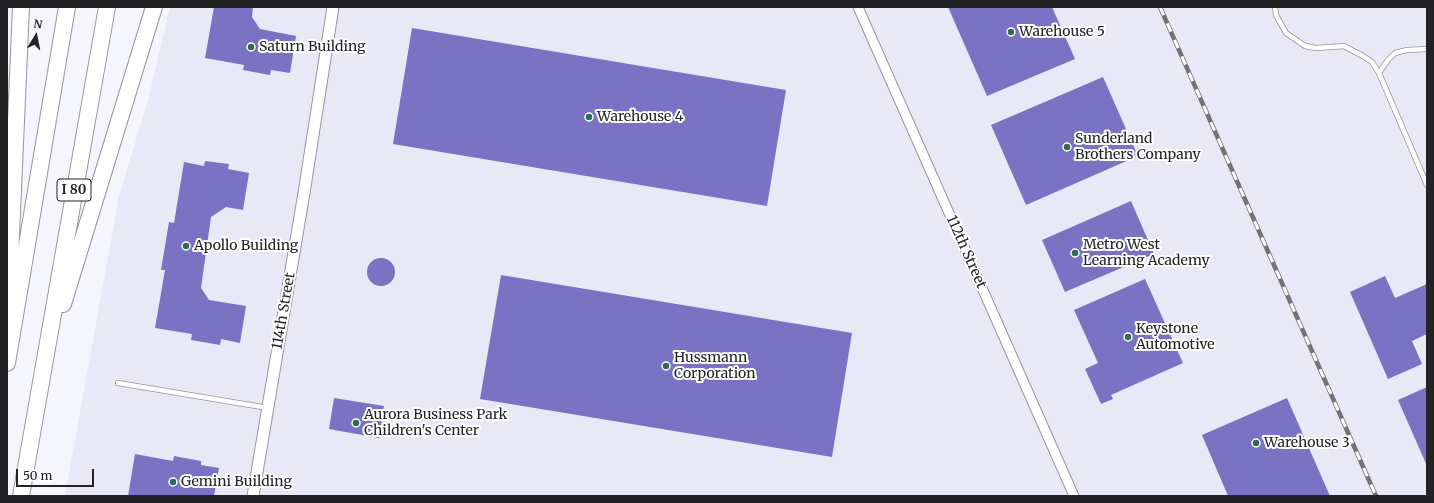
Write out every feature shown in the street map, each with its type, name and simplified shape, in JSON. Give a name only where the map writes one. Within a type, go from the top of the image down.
[{"type":"highway","points":[[7,338],[21,7]]},
{"type":"highway","name":"I 80","points":[[7,363],[67,7]]},
{"type":"highway","name":"I 80","points":[[21,496],[107,7]]},
{"type":"highway","points":[[42,373],[154,7]]},
{"type":"street","name":"114th Street","points":[[253,496],[333,7]]},
{"type":"street","name":"112th Street","points":[[858,7],[1074,496]]},
{"type":"lane","points":[[1276,7],[1276,15],[1286,33],[1298,42],[1305,46],[1316,48],[1344,46],[1372,62],[1379,73],[1427,185]]},
{"type":"lane","points":[[1379,73],[1395,53],[1407,50],[1427,49]]},
{"type":"lane","points":[[118,383],[268,408]]},
{"type":"shaded area","points":[[170,7],[1427,7],[1427,496],[65,496],[119,196],[148,100]]},
{"type":"building","name":"Saturn Building","points":[[214,7],[253,7],[252,17],[260,29],[296,36],[290,73],[271,70],[270,75],[243,70],[244,65],[205,58]]},
{"type":"building","name":"Warehouse 5","points":[[948,7],[1052,7],[1075,59],[987,96]]},
{"type":"building","name":"Warehouse 4","points":[[412,28],[786,90],[767,206],[393,144]]},
{"type":"building","name":"Sunderland Brothers Company","points":[[1103,77],[1138,156],[1026,205],[991,125]]},
{"type":"building","name":"Apollo Building","points":[[205,161],[229,164],[228,169],[249,173],[243,210],[226,207],[211,217],[201,288],[209,300],[246,306],[240,343],[221,339],[220,345],[191,340],[192,334],[155,328],[165,270],[161,270],[169,222],[174,223],[184,162],[204,166]]},
{"type":"building","points":[[1131,201],[1154,254],[1065,292],[1042,240]]},
{"type":"building","points":[[381,258],[387,259],[391,262],[394,266],[394,278],[391,282],[387,285],[381,286],[375,285],[371,282],[368,278],[367,272],[368,266],[371,262],[375,259]]},
{"type":"building","name":"Hussmann Corporation","points":[[501,275],[852,333],[832,457],[480,399]]},
{"type":"building","points":[[1385,276],[1395,298],[1427,284],[1427,334],[1412,341],[1422,364],[1388,379],[1350,292]]},
{"type":"building","name":"Keystone Automotive","points":[[1145,279],[1183,363],[1111,395],[1113,399],[1101,404],[1085,369],[1098,363],[1074,310]]},
{"type":"building","points":[[1427,387],[1427,466],[1398,400]]},
{"type":"building","name":"Aurora Business Park Children's Center","points":[[334,398],[384,406],[379,438],[329,429]]},
{"type":"building","name":"Warehouse 3","points":[[1287,398],[1330,496],[1228,496],[1202,435]]},
{"type":"building","name":"Gemini Building","points":[[135,454],[173,461],[174,456],[201,461],[201,465],[219,468],[214,496],[128,496]]},
{"type":"railway","points":[[1160,7],[1376,496]]},
{"type":"place","name":"Warehouse 5","points":[[1011,32]]},
{"type":"place","name":"Saturn Building","points":[[251,47]]},
{"type":"place","name":"Warehouse 4","points":[[589,117]]},
{"type":"place","name":"Sunderland Brothers Company","points":[[1067,147]]},
{"type":"place","name":"Apollo Building","points":[[186,246]]},
{"type":"place","name":"Metro West Learning Academy","points":[[1075,253]]},
{"type":"place","name":"Keystone Automotive","points":[[1128,337]]},
{"type":"place","name":"Hussmann Corporation","points":[[666,366]]},
{"type":"place","name":"Aurora Business Park Children's Center","points":[[356,423]]},
{"type":"place","name":"Warehouse 3","points":[[1256,443]]},
{"type":"place","name":"Gemini Building","points":[[173,482]]}]
